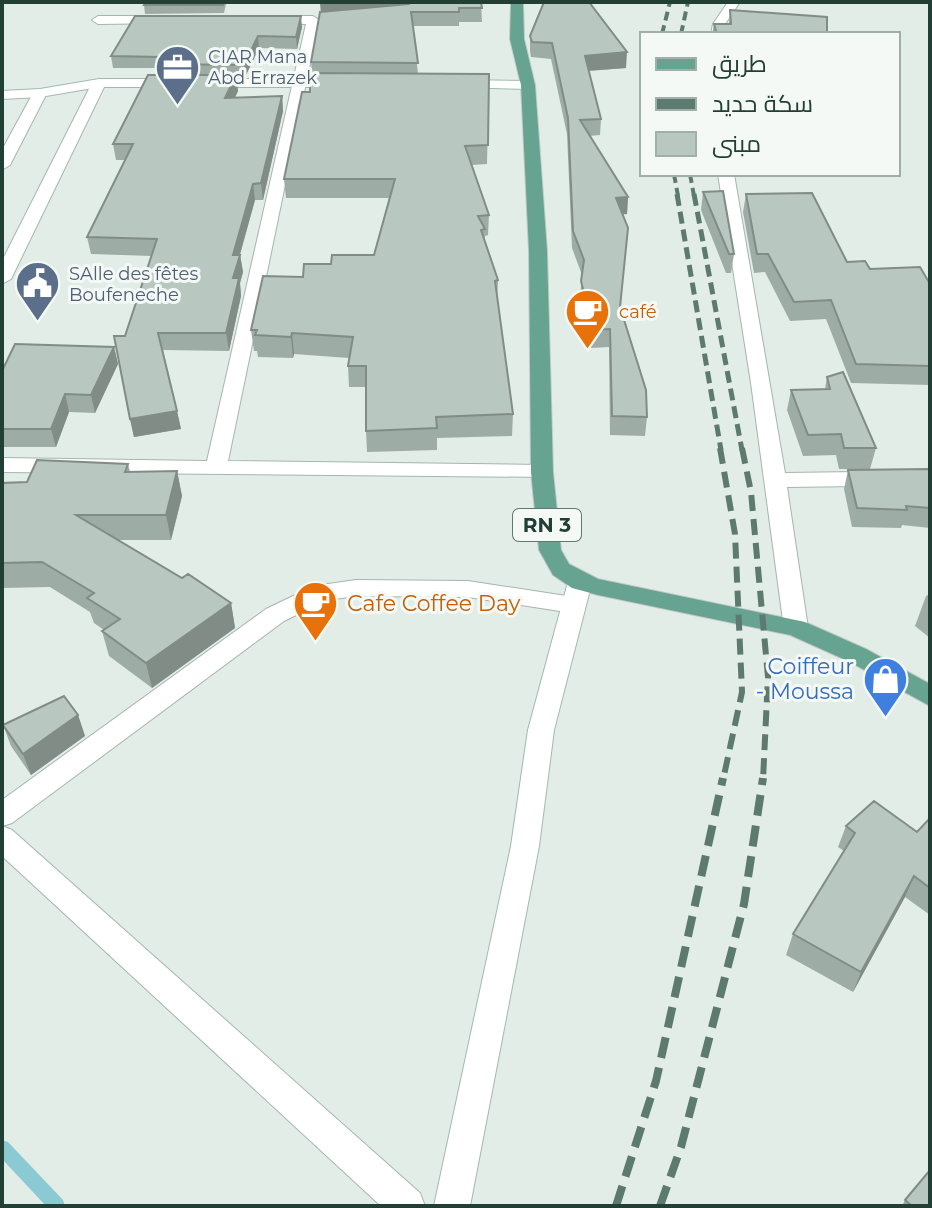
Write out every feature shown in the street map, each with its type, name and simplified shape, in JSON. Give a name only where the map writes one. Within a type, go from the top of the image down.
[{"type":"main road","name":"RN 3","points":[[517,2],[517,39],[528,85],[538,251],[542,472],[550,550],[576,594]]},
{"type":"main road","points":[[576,594],[796,628],[857,655],[930,696]]},
{"type":"street","points":[[718,32],[719,24],[734,2]]},
{"type":"street","points":[[216,469],[299,83],[321,19],[251,20]]},
{"type":"street","points":[[98,20],[190,20]]},
{"type":"street","points":[[2,279],[99,83]]},
{"type":"street","points":[[7,94],[40,93],[99,83],[360,83]]},
{"type":"street","points":[[436,84],[528,85]]},
{"type":"street","points":[[2,165],[40,93]]},
{"type":"street","points":[[726,176],[796,628]]},
{"type":"street","points":[[2,465],[542,472]]},
{"type":"street","points":[[774,480],[930,478]]},
{"type":"street","points":[[2,815],[275,615],[322,592],[408,587],[576,594],[541,730],[525,846],[452,1206]]},
{"type":"street","points":[[2,838],[407,1206]]},
{"type":"building","points":[[146,2],[224,2],[223,5],[144,5]]},
{"type":"building","points":[[411,2],[481,2],[482,8],[459,8],[459,12],[411,12],[418,63],[311,62],[320,12]]},
{"type":"building","points":[[544,2],[589,2],[627,52],[585,56],[601,119],[580,120],[628,197],[616,198],[628,228],[620,307],[646,390],[647,417],[612,416],[610,329],[593,330],[581,281],[584,260],[573,231],[568,118],[552,43],[532,42],[530,36]]},
{"type":"building","points":[[730,10],[827,17],[827,32],[716,32],[714,24],[731,24]]},
{"type":"building","points":[[135,16],[301,16],[296,37],[258,36],[244,65],[156,64],[160,57],[111,56]]},
{"type":"building","points":[[310,73],[489,74],[488,145],[465,146],[489,215],[478,216],[485,229],[481,230],[498,280],[495,281],[513,414],[436,417],[437,428],[366,431],[366,366],[348,366],[353,337],[292,333],[291,337],[255,335],[257,330],[251,330],[263,276],[303,277],[304,264],[331,264],[332,255],[374,255],[395,179],[284,179],[302,92],[310,92]]},
{"type":"building","points":[[148,75],[236,75],[225,98],[282,96],[261,183],[253,184],[233,255],[240,255],[233,278],[239,278],[226,333],[158,333],[177,411],[130,419],[114,336],[125,336],[157,239],[87,237],[133,144],[113,144]]},
{"type":"building","points":[[723,191],[734,254],[729,254],[703,192]]},
{"type":"building","points":[[812,193],[847,262],[865,261],[870,269],[920,267],[930,284],[930,366],[856,364],[831,300],[794,302],[768,254],[757,254],[746,194]]},
{"type":"building","points":[[15,344],[114,347],[91,395],[65,394],[51,429],[2,429],[2,371]]},
{"type":"building","points":[[843,372],[876,448],[844,448],[841,434],[808,435],[791,390],[830,389],[827,377]]},
{"type":"building","points":[[37,460],[128,464],[125,472],[177,471],[166,515],[76,515],[182,578],[188,574],[231,603],[146,663],[102,631],[120,619],[87,598],[94,593],[42,562],[2,563],[2,483],[27,482]]},
{"type":"building","points":[[930,469],[930,508],[857,508],[848,470]]},
{"type":"building","points":[[64,696],[78,715],[23,754],[3,725]]},
{"type":"building","points":[[874,801],[917,832],[930,818],[930,888],[914,876],[861,972],[793,934],[855,833],[846,826]]},
{"type":"building","points":[[930,1170],[930,1206],[912,1206],[905,1200]]},
{"type":"waterway","points":[[2,1148],[57,1206]]},
{"type":"railway","points":[[662,32],[670,2]]},
{"type":"railway","points":[[681,32],[688,2]]},
{"type":"railway","points":[[674,176],[678,196]]},
{"type":"railway","points":[[690,176],[694,196]]},
{"type":"railway","points":[[677,194],[721,450]]},
{"type":"railway","points":[[694,194],[742,450]]},
{"type":"railway","points":[[720,448],[735,534],[742,692],[723,780]]},
{"type":"railway","points":[[742,448],[751,492],[768,677],[763,780]]},
{"type":"railway","points":[[616,1206],[656,1081],[723,778]]},
{"type":"railway","points":[[660,1206],[681,1147],[744,904],[763,778]]},
{"type":"place","name":"CIAR Mana Abd Errazek","points":[[177,106]]},
{"type":"place","name":"SAlle des fêtes Boufeneche","points":[[38,323]]},
{"type":"place","name":"café","points":[[588,351]]},
{"type":"place","name":"Cafe Coffee Day","points":[[316,642]]},
{"type":"place","name":"Coiffeur - Moussa","points":[[885,718]]}]
